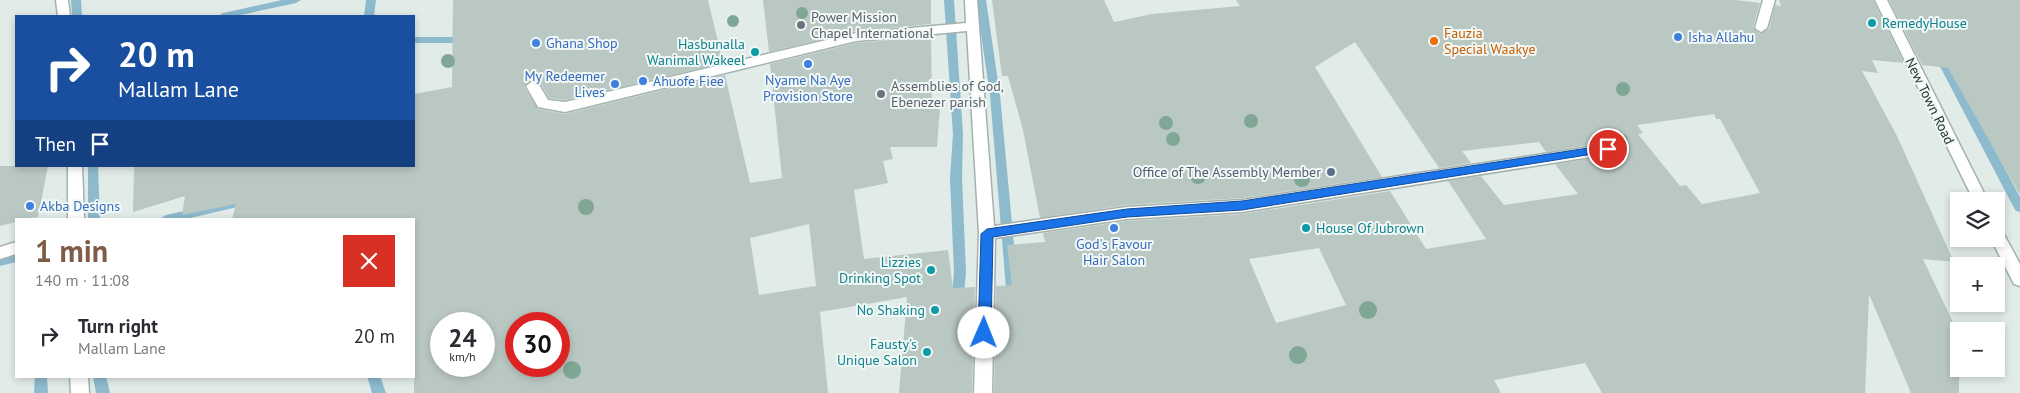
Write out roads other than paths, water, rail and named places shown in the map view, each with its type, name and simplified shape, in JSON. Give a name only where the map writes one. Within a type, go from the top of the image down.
[{"type":"street","points":[[62,0],[64,15]]},
{"type":"street","points":[[971,0],[987,234],[983,393]]},
{"type":"street","points":[[1761,28],[1769,0]]},
{"type":"street","name":"New Town Road","points":[[1881,0],[1977,192]]},
{"type":"street","points":[[533,86],[543,104],[565,107],[856,37],[973,26]]},
{"type":"street","points":[[987,234],[1127,213],[1242,206],[1608,149]]},
{"type":"street","points":[[75,167],[76,218]]},
{"type":"street","points":[[2003,247],[2020,280]]},
{"type":"street","points":[[0,253],[15,248]]},
{"type":"street","points":[[79,378],[80,393]]},
{"type":"waterway","points":[[76,0],[77,15]]},
{"type":"waterway","points":[[228,15],[296,0]]},
{"type":"waterway","points":[[369,15],[371,0]]},
{"type":"waterway","points":[[949,0],[958,134],[956,178],[960,273],[957,302]]},
{"type":"waterway","points":[[981,0],[995,95],[1012,288],[1011,299]]},
{"type":"waterway","points":[[415,40],[467,40]]},
{"type":"waterway","points":[[1939,55],[2020,208]]},
{"type":"waterway","points":[[93,167],[94,218]]},
{"type":"waterway","points":[[170,218],[242,202]]},
{"type":"waterway","points":[[0,261],[15,257]]},
{"type":"waterway","points":[[41,378],[41,393]]},
{"type":"waterway","points":[[99,378],[103,393]]},
{"type":"waterway","points":[[374,378],[379,393]]},
{"type":"place","name":"RemedyHouse","points":[[1872,23]]},
{"type":"place","name":"Power Mission Chapel International","points":[[801,25]]},
{"type":"place","name":"Isha Allahu","points":[[1678,37]]},
{"type":"place","name":"Fauzia Special Waakye","points":[[1434,41]]},
{"type":"place","name":"Ghana Shop","points":[[536,43]]},
{"type":"place","name":"Hasbunalla Wanimal Wakeel","points":[[755,52]]},
{"type":"place","name":"Nyame Na Aye Provision Store","points":[[808,64]]},
{"type":"place","name":"Ahuofe Fiee","points":[[643,81]]},
{"type":"place","name":"My Redeemer Lives","points":[[615,84]]},
{"type":"place","name":"Assemblies of God, Ebenezer parish","points":[[881,94]]},
{"type":"place","name":"Office of The Assembly Member","points":[[1331,172]]},
{"type":"place","name":"Akba Designs","points":[[30,206]]},
{"type":"place","name":"God's Favour Hair Salon","points":[[1114,228]]},
{"type":"place","name":"House Of Jubrown","points":[[1306,228]]},
{"type":"place","name":"Lizzies Drinking Spot","points":[[931,270]]},
{"type":"place","name":"No Shaking","points":[[935,310]]},
{"type":"place","name":"Fausty's Unique Salon","points":[[927,352]]}]
